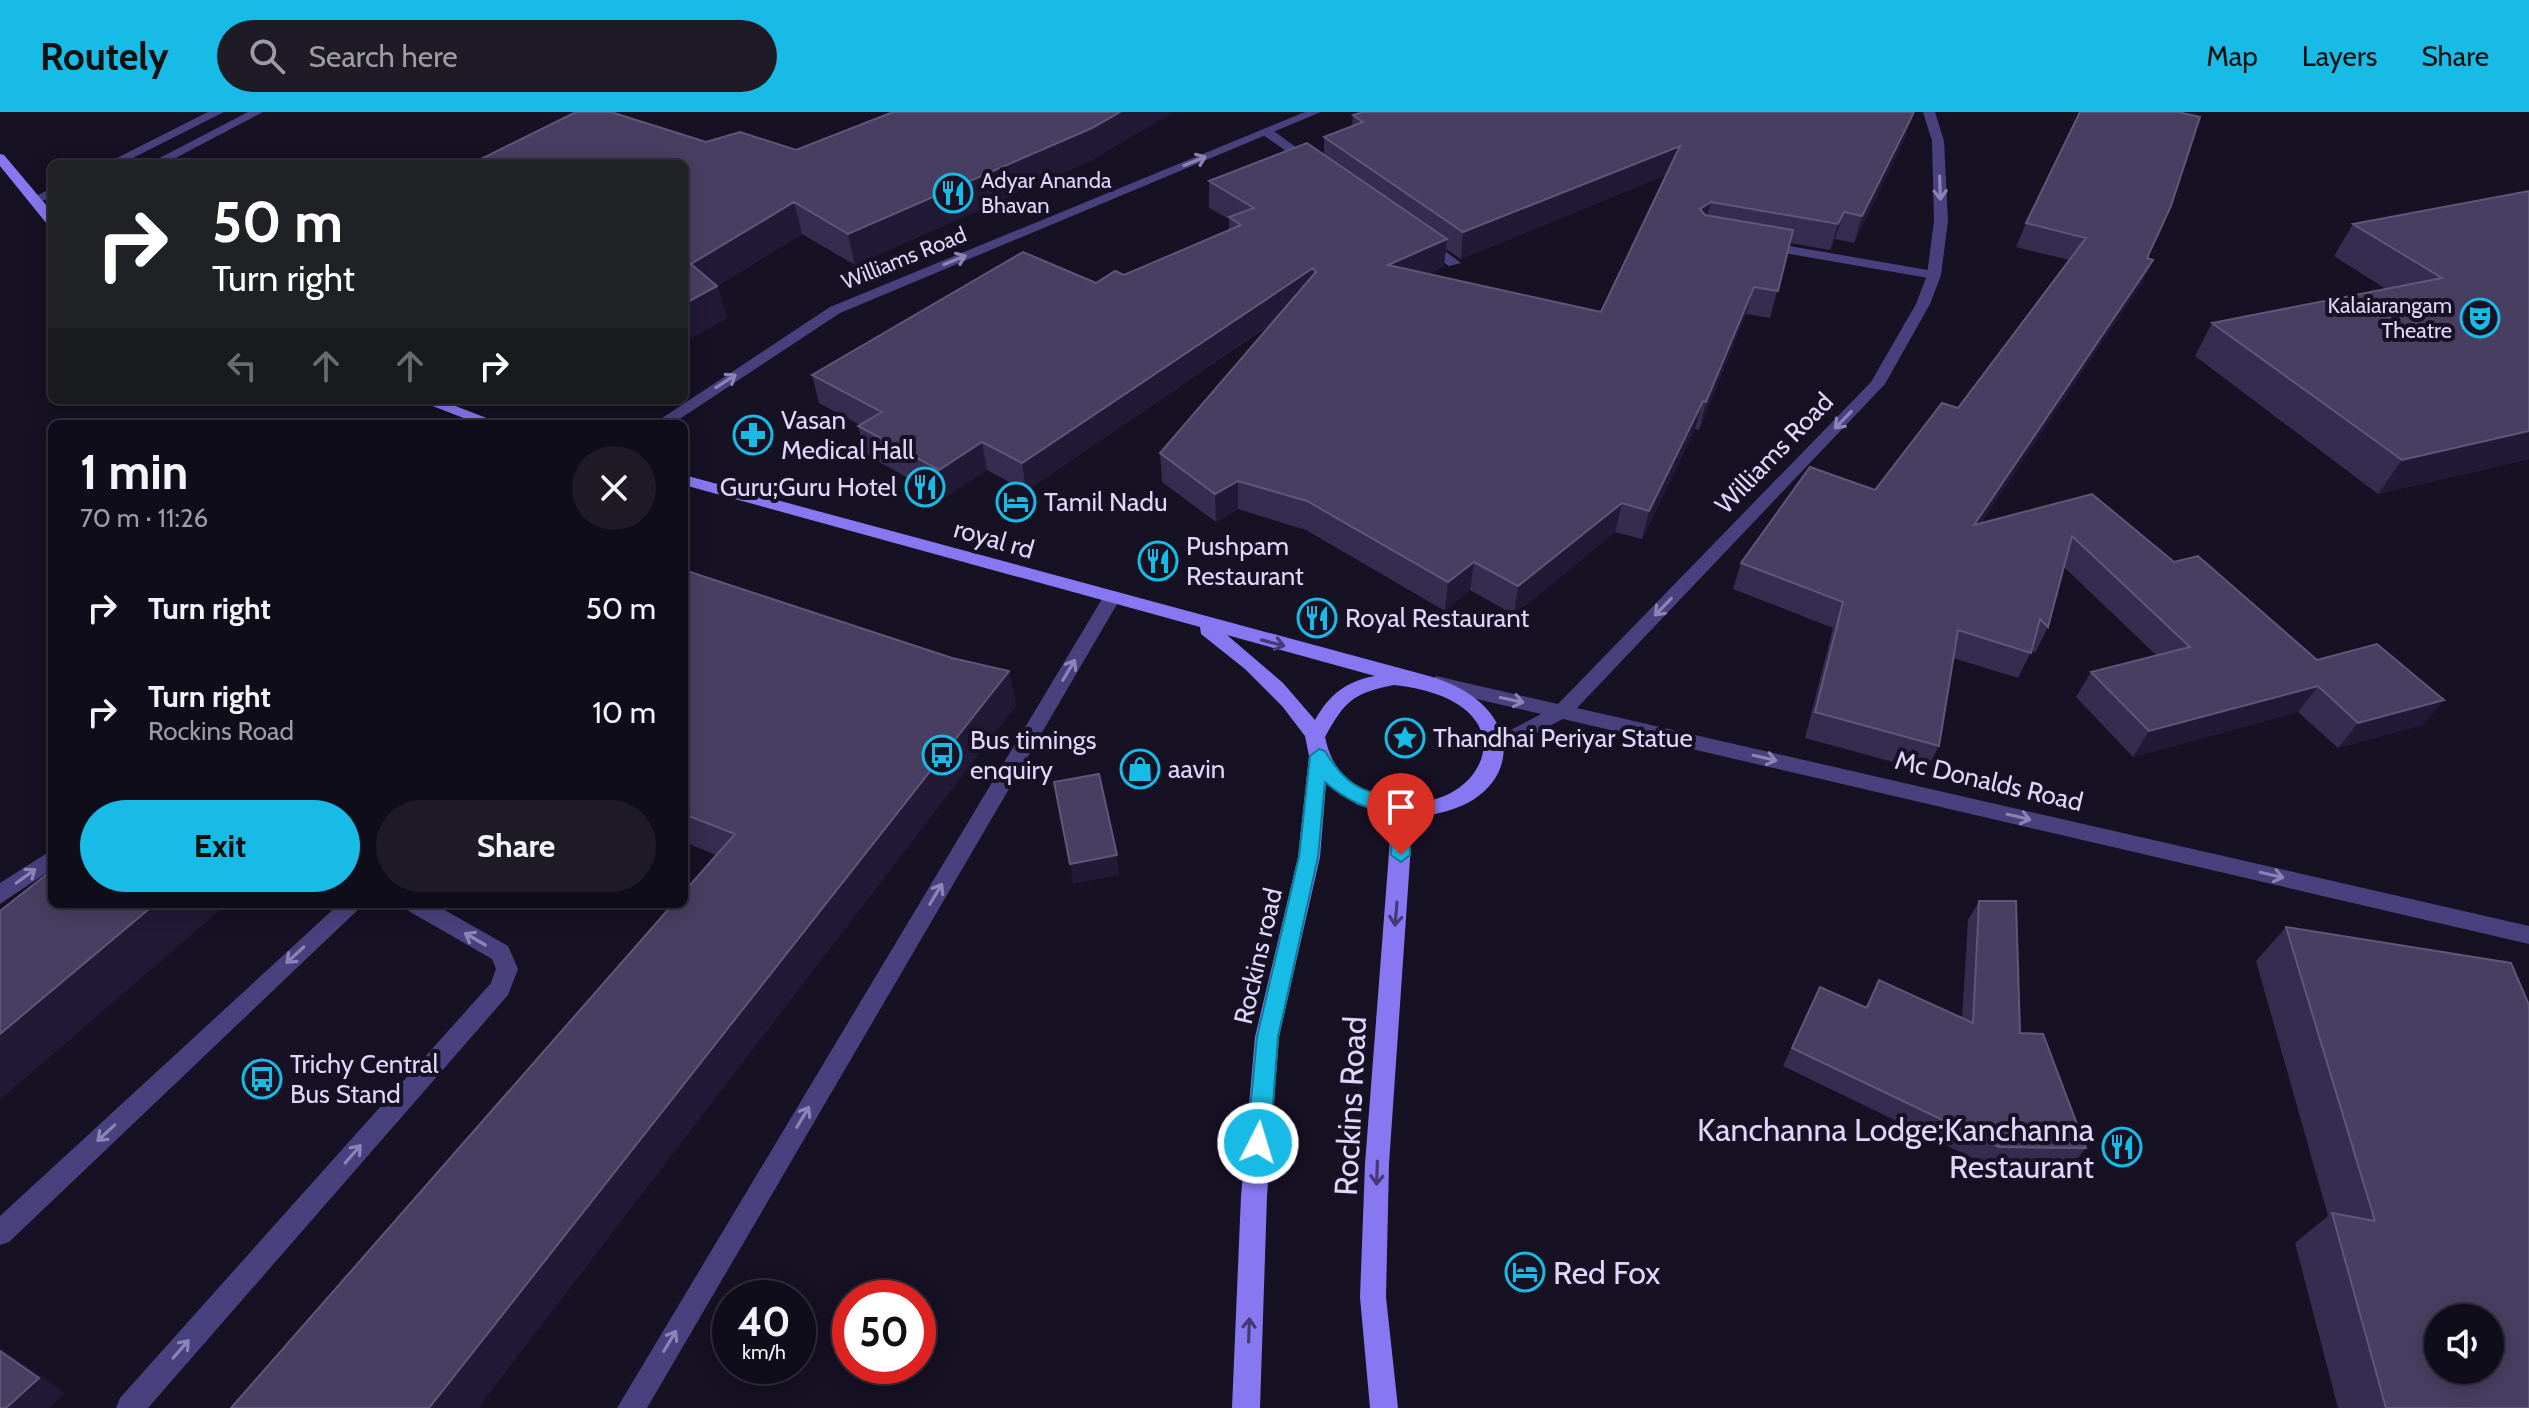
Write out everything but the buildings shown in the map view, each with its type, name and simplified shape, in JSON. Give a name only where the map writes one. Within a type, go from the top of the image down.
[{"type":"main road","points":[[0,158],[48,215]]},
{"type":"main road","points":[[436,404],[482,420]]},
{"type":"main road","name":"royal rd","points":[[688,481],[1408,678]]},
{"type":"main road","points":[[1198,623],[1266,674],[1317,746],[1330,775],[1349,792],[1375,803],[1403,808],[1432,807],[1458,799],[1484,776],[1491,766],[1495,747],[1491,726],[1478,708],[1460,693],[1436,683],[1408,678],[1381,679],[1356,686],[1336,699],[1321,716],[1317,746]]},
{"type":"main road","name":"Rockins road","points":[[1246,1408],[1254,1196],[1267,1037],[1309,857],[1317,746]]},
{"type":"main road","name":"Rockins Road","points":[[1384,1408],[1373,1297],[1377,1164],[1403,808]]},
{"type":"street","points":[[119,160],[218,112]]},
{"type":"street","points":[[162,160],[257,112]]},
{"type":"street","name":"Williams Road","points":[[667,420],[835,310],[1315,112]]},
{"type":"street","name":"Williams Road","points":[[1495,747],[1563,711],[1877,384],[1923,304],[1934,275],[1941,221],[1938,141],[1929,112]]},
{"type":"street","points":[[1267,132],[1329,175]]},
{"type":"street","points":[[35,200],[48,194]]},
{"type":"street","points":[[1417,237],[1454,263]]},
{"type":"street","points":[[1750,244],[1934,275]]},
{"type":"street","points":[[631,1408],[1111,599]]},
{"type":"street","name":"Mc Donalds Road","points":[[1436,683],[2529,935]]},
{"type":"street","points":[[0,895],[48,861]]},
{"type":"street","points":[[0,1233],[349,908]]},
{"type":"street","points":[[130,1408],[500,988],[507,969],[500,953],[422,908]]},
{"type":"place","name":"Adyar Ananda Bhavan","points":[[953,193]]},
{"type":"place","name":"Kalaiarangam Theatre","points":[[2480,318]]},
{"type":"place","name":"Vasan Medical Hall","points":[[753,435]]},
{"type":"place","name":"Guru;Guru Hotel","points":[[925,487]]},
{"type":"place","name":"Tamil Nadu","points":[[1016,502]]},
{"type":"place","name":"Pushpam Restaurant","points":[[1158,561]]},
{"type":"place","name":"Royal Restaurant","points":[[1317,618]]},
{"type":"place","name":"Thandhai Periyar Statue","points":[[1405,738]]},
{"type":"place","name":"Bus timings enquiry","points":[[942,755]]},
{"type":"place","name":"aavin","points":[[1140,769]]},
{"type":"place","name":"Trichy Central Bus Stand","points":[[262,1079]]},
{"type":"place","name":"Kanchanna Lodge;Kanchanna Restaurant","points":[[2122,1147]]},
{"type":"place","name":"Red Fox","points":[[1525,1272]]},
{"type":"route","points":[[1258,1143],[1267,1037],[1309,857],[1319,756],[1330,775],[1349,792],[1375,803],[1403,808],[1401,855]]}]
